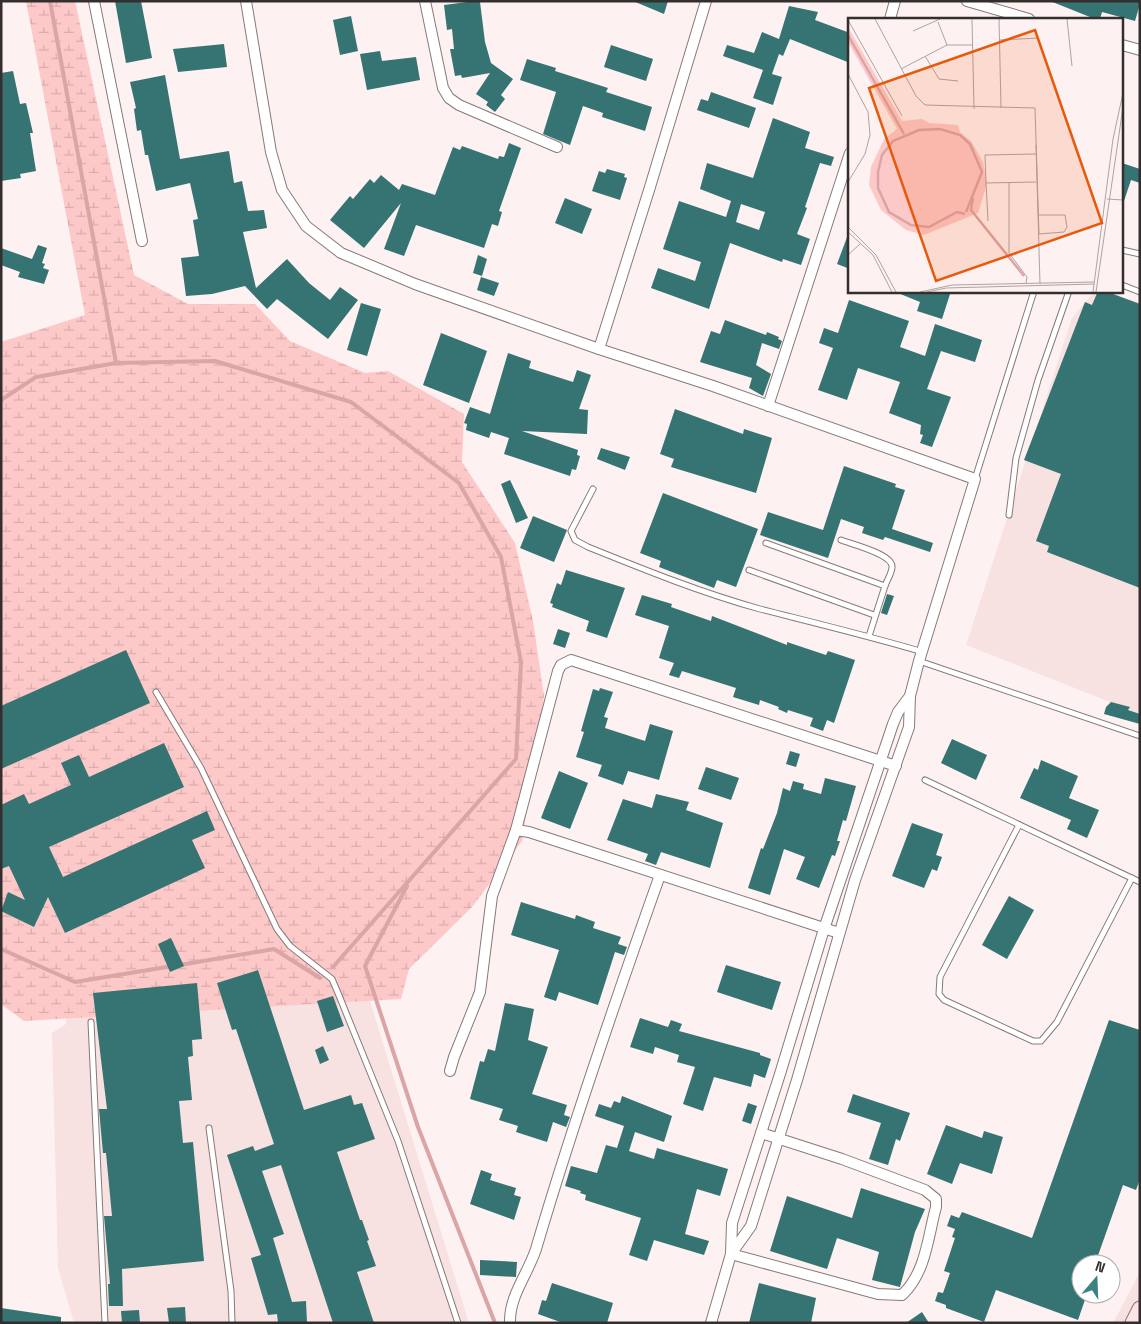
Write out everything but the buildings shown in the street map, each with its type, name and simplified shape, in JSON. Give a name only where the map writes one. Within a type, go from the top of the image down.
[{"type":"street","points":[[94,1],[142,241]]},
{"type":"street","points":[[246,1],[276,172],[282,190],[306,226],[341,253],[363,263],[598,349],[976,479],[910,696],[909,727],[839,933],[798,1080],[777,1139],[751,1226],[730,1254]]},
{"type":"street","points":[[425,1],[443,88],[449,98],[459,105],[557,147]]},
{"type":"street","points":[[598,349],[650,188],[706,1]]},
{"type":"street","points":[[890,18],[895,1]]},
{"type":"street","points":[[967,1],[1026,18]]},
{"type":"street","points":[[1124,46],[1140,50]]},
{"type":"street","points":[[768,406],[848,159]]},
{"type":"street","points":[[450,1071],[480,992],[492,896],[516,830],[561,665],[571,660],[896,766]]},
{"type":"street","points":[[711,1323],[730,1254],[732,1222],[824,929],[898,712],[910,696]]},
{"type":"street","points":[[516,830],[529,832],[839,933]]},
{"type":"street","points":[[510,1323],[510,1311],[532,1262],[564,1152],[660,876]]},
{"type":"street","points":[[730,1254],[892,1296],[902,1295],[912,1286],[919,1273],[936,1206],[936,1199],[925,1190],[842,1159],[760,1133]]},
{"type":"street","points":[[1133,1323],[1140,1309]]},
{"type":"lane","points":[[1124,250],[1140,254]]},
{"type":"lane","points":[[1124,286],[1140,292]]},
{"type":"lane","points":[[976,479],[1034,292]]},
{"type":"lane","points":[[1009,515],[1016,458],[1038,380],[1069,292]]},
{"type":"lane","points":[[593,489],[571,531],[575,540],[588,547],[691,587],[742,603],[869,636],[1140,736]]},
{"type":"lane","points":[[841,540],[884,556],[892,562],[869,636]]},
{"type":"lane","points":[[766,543],[885,586]]},
{"type":"lane","points":[[749,570],[874,615]]},
{"type":"lane","points":[[156,692],[200,768],[277,929],[290,946],[332,979],[398,1142],[458,1323]]},
{"type":"lane","points":[[925,780],[1140,882]]},
{"type":"lane","points":[[1019,825],[940,978],[939,994],[944,1000],[1032,1041],[1041,1041],[1057,1022],[1132,878]]},
{"type":"lane","points":[[91,1022],[105,1323]]},
{"type":"lane","points":[[209,1128],[231,1291],[232,1323]]},
{"type":"shaded area","points":[[1094,292],[1140,302],[1140,714],[966,645],[1072,318]]},
{"type":"shaded area","points":[[1,691],[370,1001],[469,1323],[74,1323],[58,1268],[52,1033],[66,1024],[68,999]]},
{"type":"shaded area","points":[[1140,1271],[1140,1323],[1113,1323],[1138,1276]]},
{"type":"green space","points":[[26,1],[75,1],[134,275],[188,304],[255,304],[290,341],[365,373],[388,371],[464,414],[462,462],[515,543],[533,621],[544,696],[522,841],[472,907],[409,969],[401,999],[24,1021],[1,1004],[1,342],[85,315]]},
{"type":"waterway","points":[[50,1],[116,363]]},
{"type":"waterway","points":[[1,400],[36,377],[116,363],[215,361],[351,402],[459,483],[501,557],[521,662],[516,759],[333,967]]},
{"type":"waterway","points":[[407,886],[365,966],[418,1127],[495,1323]]},
{"type":"waterway","points":[[1,949],[75,982],[173,966]]},
{"type":"waterway","points":[[180,965],[274,949],[320,978]]}]
